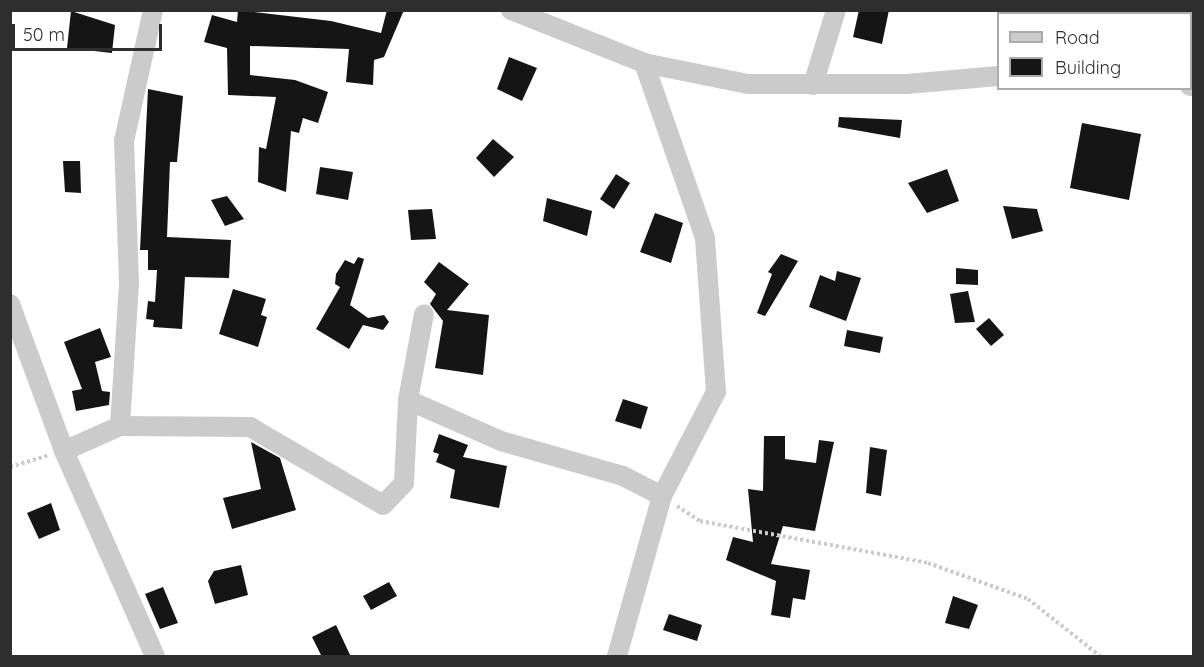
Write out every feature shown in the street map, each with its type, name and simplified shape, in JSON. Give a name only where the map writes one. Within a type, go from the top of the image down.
[{"type":"street","points":[[511,10],[644,63],[748,84],[813,85],[997,76]]},
{"type":"street","points":[[813,85],[836,10]]},
{"type":"street","points":[[120,426],[129,283],[124,141],[145,13]]},
{"type":"street","points":[[616,657],[662,496],[716,392],[705,238],[644,63]]},
{"type":"street","points":[[10,304],[64,451],[155,657]]},
{"type":"street","points":[[64,451],[120,426],[250,427],[383,505],[404,483],[408,400],[424,314]]},
{"type":"street","points":[[408,400],[501,441],[623,476],[662,496]]},
{"type":"path","points":[[10,467],[64,451]]},
{"type":"path","points":[[662,496],[700,521],[928,563],[1028,599],[1100,657]]},
{"type":"building","points":[[238,10],[331,21],[381,33],[387,10],[404,10],[384,57],[374,60],[373,85],[346,82],[349,49],[250,46],[250,75],[295,80],[328,92],[318,123],[303,118],[299,133],[291,131],[286,192],[258,182],[259,147],[266,149],[276,97],[228,95],[227,48],[204,42],[212,15],[237,22]]},
{"type":"building","points":[[859,10],[889,10],[882,44],[853,37]]},
{"type":"building","points":[[71,11],[115,25],[112,53],[67,48]]},
{"type":"building","points":[[509,57],[537,68],[522,101],[497,89]]},
{"type":"building","points":[[148,89],[183,96],[177,162],[170,162],[167,237],[231,240],[229,278],[185,277],[182,329],[153,327],[154,320],[146,319],[148,301],[155,302],[157,270],[148,270],[148,250],[140,250]]},
{"type":"building","points":[[839,117],[902,120],[900,138],[838,127]]},
{"type":"building","points":[[1082,123],[1141,134],[1129,200],[1070,188]]},
{"type":"building","points":[[493,139],[514,157],[494,177],[476,158]]},
{"type":"building","points":[[63,161],[80,161],[81,193],[65,192]]},
{"type":"building","points":[[320,167],[353,172],[348,200],[316,194]]},
{"type":"building","points":[[947,169],[959,201],[927,213],[908,183]]},
{"type":"building","points":[[616,174],[630,183],[614,209],[600,199]]},
{"type":"building","points":[[227,196],[244,219],[225,226],[211,200]]},
{"type":"building","points":[[547,198],[592,211],[587,236],[543,221]]},
{"type":"building","points":[[1003,206],[1037,209],[1043,231],[1012,239]]},
{"type":"building","points":[[432,209],[436,239],[411,240],[408,210]]},
{"type":"building","points":[[655,213],[683,223],[671,263],[640,252]]},
{"type":"building","points":[[781,254],[798,261],[765,316],[757,313],[772,274],[768,272]]},
{"type":"building","points":[[358,257],[364,259],[350,305],[368,318],[384,315],[389,322],[383,330],[363,325],[349,349],[316,329],[340,287],[335,284],[336,274],[345,260],[354,264]]},
{"type":"building","points":[[439,262],[469,284],[447,310],[489,315],[483,375],[435,368],[443,321],[430,304],[436,294],[424,282]]},
{"type":"building","points":[[956,268],[978,270],[978,285],[956,284]]},
{"type":"building","points":[[837,271],[861,278],[846,321],[809,307],[820,275],[835,281]]},
{"type":"building","points":[[233,289],[266,299],[261,315],[267,317],[258,347],[219,334]]},
{"type":"building","points":[[968,291],[975,322],[955,323],[950,294]]},
{"type":"building","points":[[989,318],[1004,335],[991,346],[976,329]]},
{"type":"building","points":[[100,328],[111,357],[95,362],[102,391],[110,392],[109,405],[76,411],[72,391],[82,389],[64,342]]},
{"type":"building","points":[[847,330],[883,337],[880,353],[844,346]]},
{"type":"building","points":[[623,399],[648,407],[641,429],[615,421]]},
{"type":"building","points":[[439,434],[468,445],[463,457],[507,466],[499,508],[450,498],[455,470],[436,462],[439,454],[433,452]]},
{"type":"building","points":[[764,436],[785,436],[785,459],[816,463],[819,440],[834,442],[815,531],[783,526],[771,564],[810,570],[805,600],[793,598],[790,618],[771,615],[776,581],[726,560],[733,537],[753,542],[748,489],[763,491]]},
{"type":"building","points":[[251,442],[280,458],[296,510],[232,529],[223,498],[261,489]]},
{"type":"building","points":[[870,447],[887,450],[881,496],[866,493]]},
{"type":"building","points":[[51,503],[60,530],[39,539],[27,513]]},
{"type":"building","points":[[241,565],[248,595],[215,604],[208,581],[214,571]]},
{"type":"building","points":[[389,582],[397,596],[371,610],[363,596]]},
{"type":"building","points":[[163,587],[178,623],[160,629],[145,594]]},
{"type":"building","points":[[953,596],[978,605],[969,629],[945,623]]},
{"type":"building","points":[[669,614],[702,625],[697,641],[663,630]]},
{"type":"building","points":[[336,625],[351,657],[322,657],[312,637]]}]
